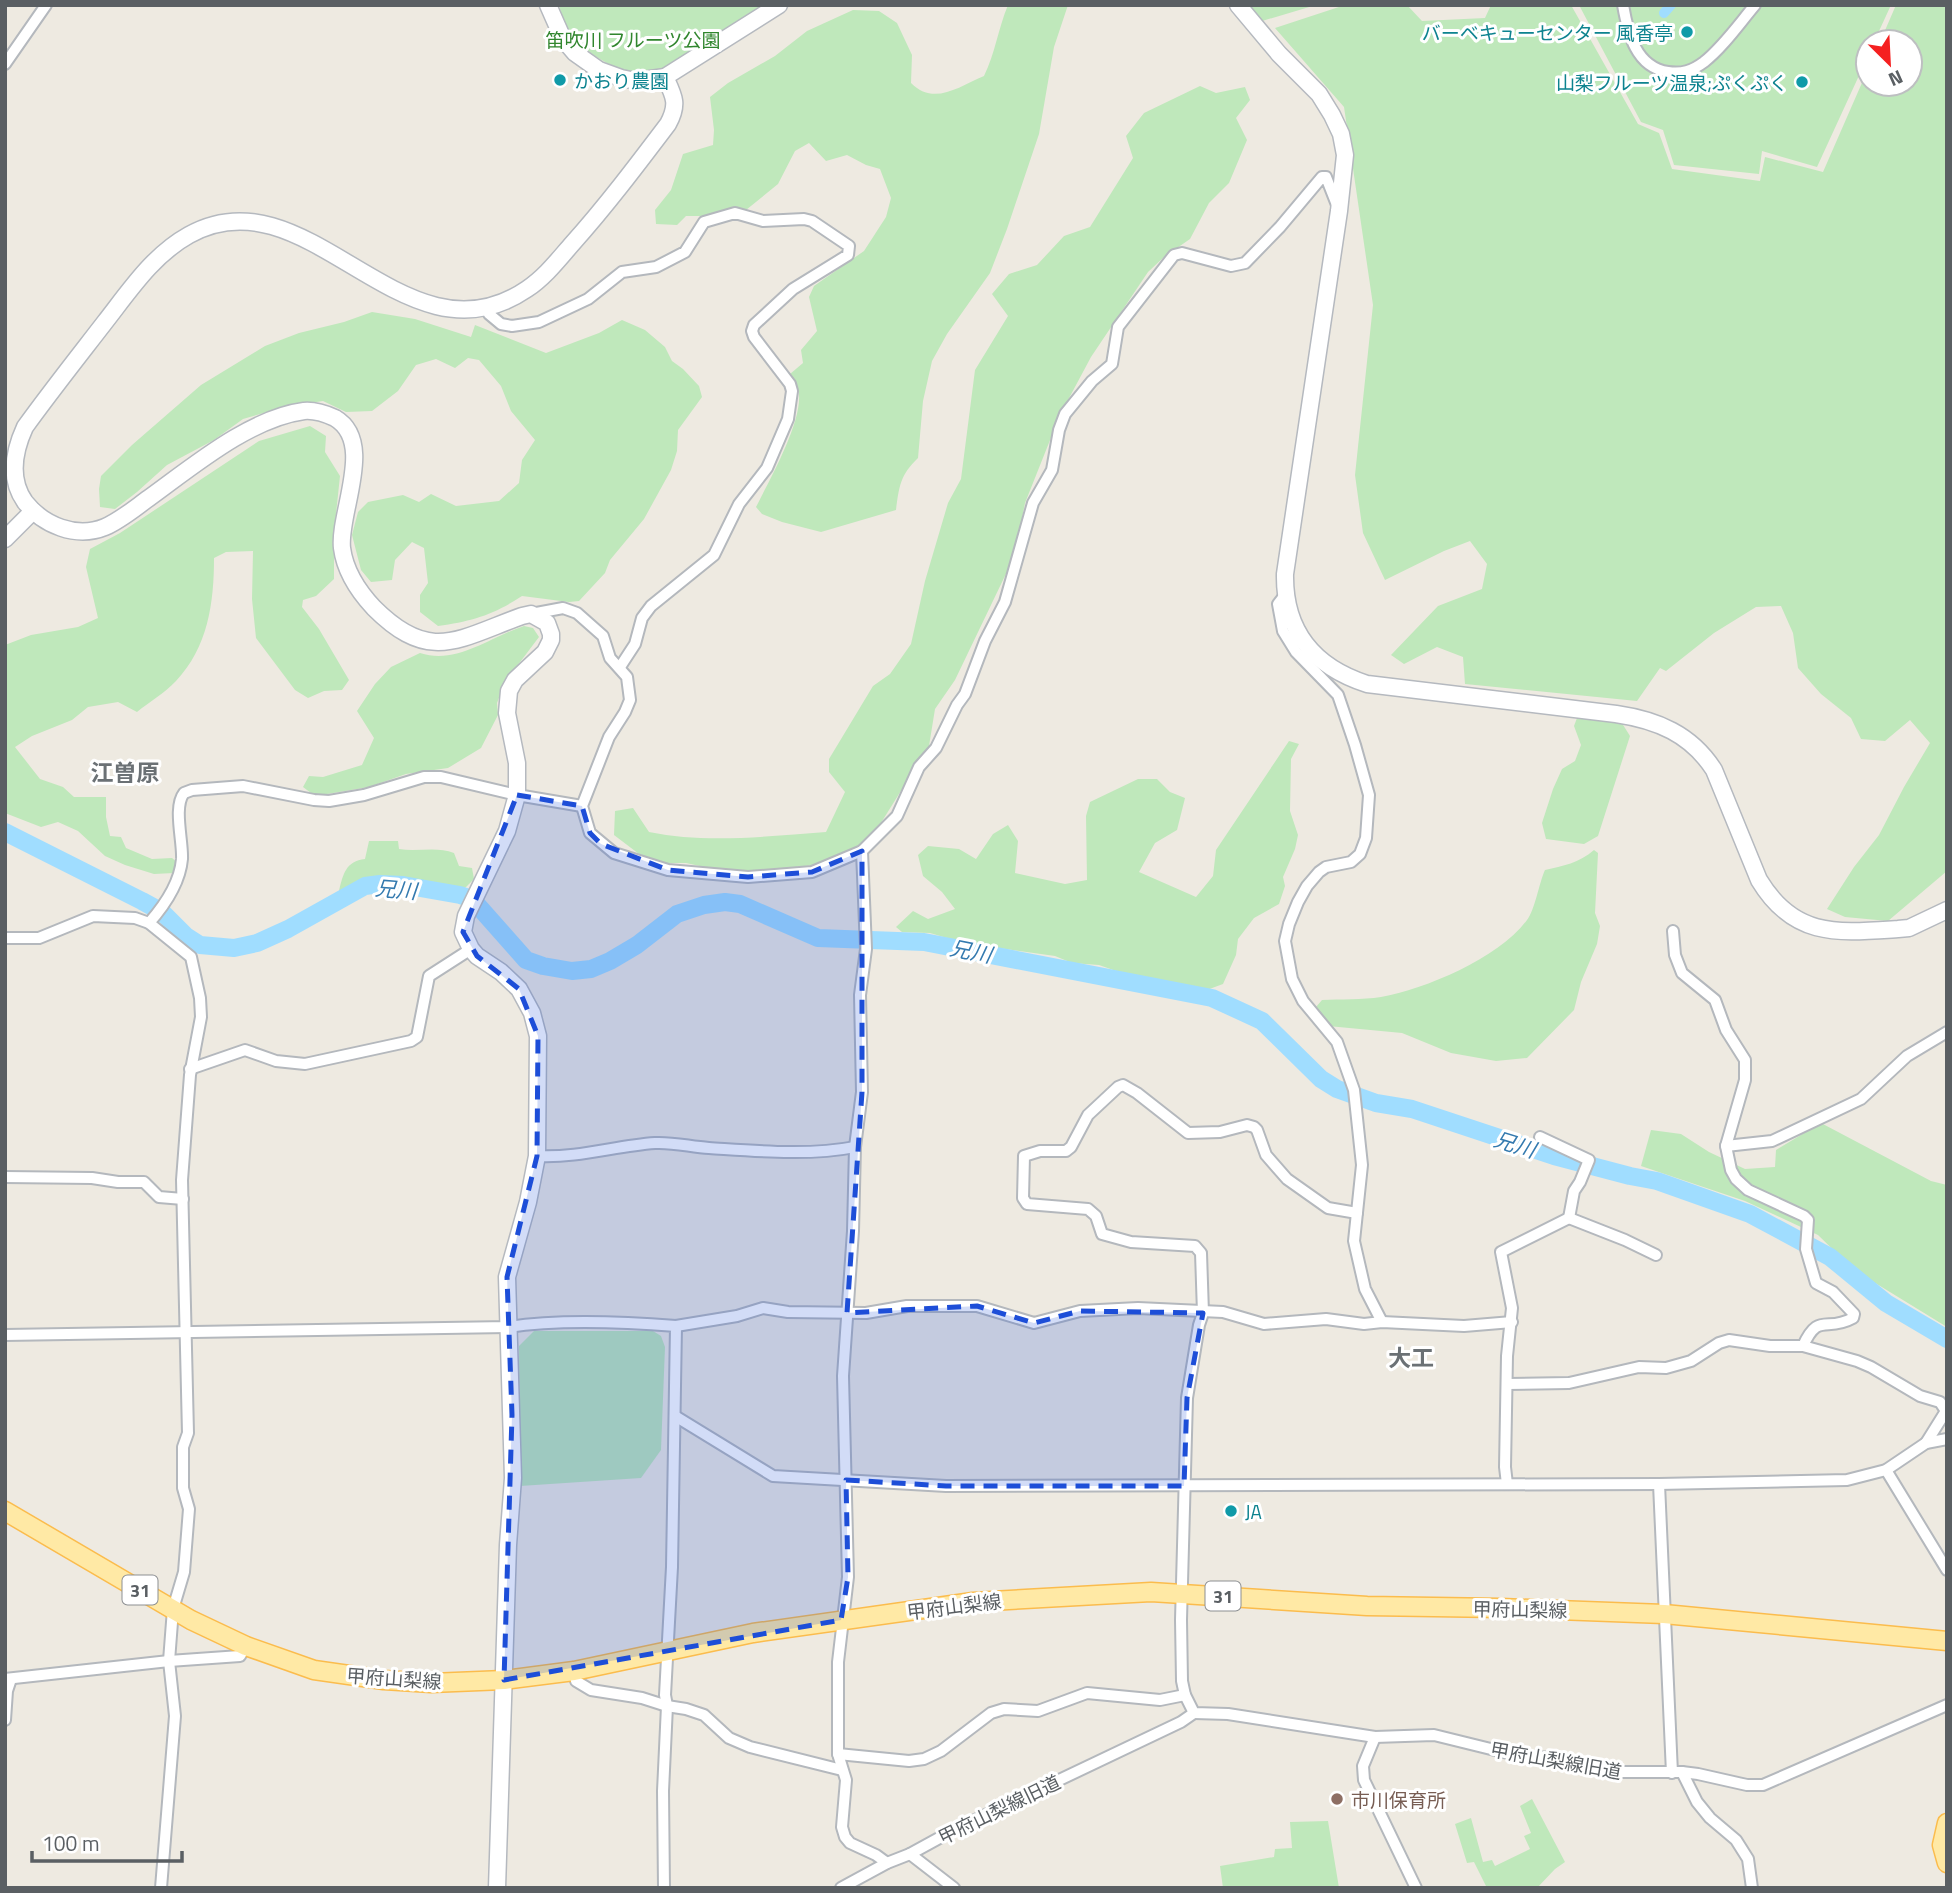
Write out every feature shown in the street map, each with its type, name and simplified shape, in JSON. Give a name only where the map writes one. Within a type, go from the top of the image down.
[{"type":"main road","name":"甲府山梨線","points":[[5,1511],[173,1609],[246,1646],[314,1670],[361,1678],[431,1683],[504,1680],[574,1671],[753,1633],[973,1602],[1150,1592],[1367,1606],[1664,1614],[1947,1641]]},
{"type":"main road","points":[[1947,1823],[1942,1845],[1947,1863]]},
{"type":"street","points":[[5,64],[46,5]]},
{"type":"street","points":[[548,5],[563,39],[575,53],[598,70],[636,80],[664,77],[779,5]]},
{"type":"street","points":[[1238,5],[1279,54],[1320,94],[1341,134],[1345,155],[1285,574],[1285,595],[1289,613],[1311,652],[1324,663],[1356,681],[1367,684],[1616,713],[1646,719],[1670,729],[1694,744],[1704,754],[1721,784],[1759,880],[1775,903],[1811,928],[1830,931],[1909,928],[1947,910]]},
{"type":"street","points":[[1623,5],[1635,49],[1644,61],[1656,70],[1681,74],[1710,56],[1755,5]]},
{"type":"street","points":[[664,77],[674,97],[674,114],[592,221],[544,276],[515,296],[486,307],[459,310],[424,303],[397,292],[293,233],[277,227],[242,221],[223,222],[191,233],[159,256],[25,427],[16,445],[14,468],[22,497],[33,511],[47,522],[72,531],[85,532],[104,528],[124,516],[219,449],[258,426],[306,411],[328,415],[339,421],[347,431],[354,448],[354,474],[346,506],[342,547],[355,585],[389,622],[413,638],[435,643],[448,642],[522,615],[563,608],[577,613],[603,636],[610,658],[626,677],[629,699],[625,712],[609,737],[582,806],[590,833],[601,844],[614,853],[668,870],[748,877],[812,872],[862,851],[897,816],[919,767],[936,748],[965,694],[985,641],[1005,602],[1033,503],[1052,470],[1061,421],[1092,381],[1112,364],[1121,322],[1174,255],[1182,253],[1231,266],[1245,263],[1322,177],[1326,177],[1339,211]]},
{"type":"street","points":[[486,307],[489,314],[501,324],[512,326],[539,322],[576,307],[622,272],[656,267],[685,252],[704,222],[735,213],[763,221],[812,220],[849,246],[848,256],[793,289],[754,325],[754,337],[790,384],[792,391],[788,419],[767,468],[739,504],[714,555],[651,606],[642,618],[635,645],[620,667]]},
{"type":"street","points":[[5,539],[33,511]]},
{"type":"street","points":[[1285,595],[1278,604],[1283,631],[1296,652],[1338,695],[1369,795],[1366,838],[1360,854],[1351,862],[1326,867],[1319,872],[1298,902],[1284,941],[1292,979],[1303,1001],[1337,1042],[1354,1090],[1362,1165],[1354,1241],[1365,1289],[1382,1322]]},
{"type":"street","points":[[497,1888],[508,1545],[513,1478],[507,1277],[528,1202],[537,1156],[538,1036],[519,989],[471,949],[463,932],[466,916],[507,831],[517,795],[517,764],[507,713],[509,691],[515,680],[545,652],[551,634],[547,623],[531,614]]},
{"type":"street","points":[[151,920],[175,884],[182,860],[179,803],[184,793],[192,790],[246,786],[329,801],[364,795],[424,777],[582,806]]},
{"type":"street","points":[[862,851],[866,950],[860,995],[862,1091],[855,1147],[844,1376],[848,1577],[838,1662],[838,1754],[846,1780],[842,1827],[845,1837],[849,1843],[887,1863]]},
{"type":"street","points":[[5,938],[39,938],[93,916],[151,920],[191,957],[194,966],[201,1017],[190,1069],[183,1145],[188,1433],[183,1447],[183,1489],[189,1509],[184,1572],[173,1609],[169,1661],[176,1716],[162,1888]]},
{"type":"street","points":[[1672,931],[1675,956],[1682,973],[1715,1000],[1726,1030],[1745,1060],[1745,1080],[1726,1146],[1731,1170],[1742,1185],[1798,1212],[1808,1220],[1806,1249],[1816,1283],[1833,1292],[1854,1314],[1853,1318],[1839,1324],[1811,1329],[1803,1346]]},
{"type":"street","points":[[190,1069],[245,1051],[276,1061],[305,1064],[411,1041],[417,1037],[429,976],[471,949]]},
{"type":"street","points":[[1726,1146],[1772,1141],[1861,1099],[1907,1056],[1947,1032]]},
{"type":"street","points":[[1194,1713],[1185,1695],[1182,1669],[1187,1398],[1203,1313],[1199,1248],[1131,1241],[1102,1234],[1099,1232],[1096,1216],[1088,1209],[1027,1205],[1023,1198],[1024,1156],[1040,1151],[1066,1150],[1088,1115],[1123,1085],[1188,1133],[1220,1132],[1247,1125],[1254,1127],[1266,1155],[1287,1179],[1328,1208],[1357,1213]]},
{"type":"street","points":[[1540,1137],[1589,1160],[1574,1191],[1569,1218]]},
{"type":"street","points":[[537,1156],[575,1156],[655,1143],[768,1152],[855,1147]]},
{"type":"street","points":[[5,1177],[92,1178],[144,1182],[159,1196],[183,1199]]},
{"type":"street","points":[[1507,1484],[1507,1356],[1512,1322],[1511,1298],[1501,1252],[1569,1218],[1656,1255]]},
{"type":"street","points":[[5,1335],[508,1327],[528,1324],[615,1323],[676,1326],[737,1316],[763,1308],[788,1312],[866,1313],[907,1306],[977,1306],[1034,1323],[1064,1314],[1138,1308],[1236,1314],[1264,1324],[1326,1319],[1364,1324],[1382,1322],[1464,1326],[1512,1322]]},
{"type":"street","points":[[664,1888],[665,1695],[669,1651],[676,1326]]},
{"type":"street","points":[[1507,1384],[1569,1383],[1639,1367],[1666,1368],[1691,1360],[1728,1340],[1770,1346],[1803,1346],[1857,1361],[1920,1396],[1940,1402],[1946,1411],[1926,1443]]},
{"type":"street","points":[[675,1416],[773,1476],[946,1486],[1659,1484],[1847,1480],[1886,1470],[1926,1443],[1947,1439]]},
{"type":"street","points":[[1886,1470],[1947,1570]]},
{"type":"street","points":[[1659,1484],[1664,1614],[1677,1772],[1710,1818],[1736,1840],[1748,1859],[1752,1888]]},
{"type":"street","points":[[5,1720],[8,1679],[240,1656],[246,1646]]},
{"type":"street","points":[[574,1671],[576,1681],[591,1690],[642,1698],[686,1709],[704,1715],[729,1738],[842,1770]]},
{"type":"street","points":[[838,1754],[909,1761],[924,1759],[941,1751],[991,1713],[1004,1709],[1038,1711],[1087,1693],[1160,1700],[1185,1695]]},
{"type":"street","name":"甲府山梨線旧道","points":[[841,1888],[952,1831],[1181,1723],[1194,1713],[1228,1714],[1375,1737],[1434,1735],[1515,1755],[1558,1758],[1611,1772],[1677,1772],[1746,1785],[1763,1785],[1947,1705]]},
{"type":"street","points":[[1375,1737],[1363,1766],[1364,1780],[1416,1888]]},
{"type":"street","points":[[911,1854],[954,1888]]},
{"type":"highlighted area","points":[[517,795],[582,806],[590,833],[601,844],[668,870],[748,877],[812,872],[862,851],[862,1092],[847,1313],[977,1306],[1034,1323],[1080,1311],[1203,1313],[1187,1398],[1184,1486],[946,1486],[846,1480],[848,1577],[841,1620],[504,1680],[512,1415],[507,1277],[537,1156],[538,1036],[519,989],[477,956],[463,932]]},
{"type":"green space","name":"笛吹川 フルーツ公園","points":[[559,5],[767,5],[689,55],[645,74],[621,70],[585,49],[569,30]]},
{"type":"green space","points":[[1008,5],[1068,5],[1054,47],[1039,134],[1007,229],[990,273],[947,334],[932,361],[923,401],[918,458],[901,482],[896,510],[821,532],[762,514],[756,507],[785,448],[797,415],[798,389],[790,374],[803,363],[801,350],[817,331],[809,297],[814,286],[864,251],[886,217],[891,198],[880,169],[847,155],[826,161],[809,143],[795,151],[778,184],[746,210],[732,210],[710,216],[686,216],[677,225],[656,224],[655,210],[671,190],[683,154],[713,145],[710,97],[728,83],[775,56],[807,31],[853,10],[879,11],[897,23],[912,55],[911,83],[920,90],[937,94],[956,89],[984,76]]},
{"type":"green space","points":[[1250,5],[1316,5],[1262,21]]},
{"type":"green space","points":[[1345,5],[1407,5],[1422,21],[1485,18],[1491,5],[1571,5],[1638,124],[1659,133],[1672,169],[1760,181],[1765,157],[1823,172],[1855,98],[1924,98],[1924,28],[1886,28],[1896,5],[1947,5],[1947,871],[1888,921],[1845,917],[1827,909],[1879,835],[1930,743],[1910,720],[1885,741],[1861,739],[1851,718],[1821,694],[1798,668],[1793,633],[1781,606],[1756,607],[1714,633],[1666,671],[1660,668],[1637,701],[1465,684],[1463,657],[1437,647],[1404,664],[1391,655],[1438,606],[1482,589],[1487,564],[1470,541],[1385,580],[1363,533],[1355,475],[1373,305],[1344,107],[1275,28]]},
{"type":"green space","points":[[1579,5],[1891,5],[1880,28],[1854,28],[1854,86],[1817,167],[1762,151],[1759,174],[1674,165],[1663,130],[1641,122]]},
{"type":"green space","points":[[1200,86],[1216,93],[1245,87],[1250,100],[1236,118],[1247,140],[1229,183],[1209,203],[1190,239],[1148,272],[1091,357],[1060,415],[1025,503],[1015,555],[955,680],[935,709],[929,746],[879,826],[856,848],[814,865],[748,872],[718,870],[686,863],[661,863],[639,854],[614,835],[615,811],[633,808],[649,832],[671,836],[737,838],[826,832],[845,792],[829,772],[829,759],[873,686],[890,674],[911,644],[925,581],[948,503],[961,479],[975,370],[1008,316],[992,294],[1009,274],[1037,265],[1064,236],[1090,227],[1133,158],[1126,136],[1144,113]]},
{"type":"green space","points":[[372,312],[415,319],[471,337],[475,325],[546,353],[599,333],[622,320],[645,330],[665,347],[672,361],[699,386],[702,397],[678,430],[677,451],[671,470],[644,519],[610,560],[605,573],[579,601],[522,596],[482,616],[438,626],[420,612],[420,595],[428,583],[424,548],[412,542],[395,560],[392,580],[371,582],[361,570],[352,535],[358,512],[368,502],[403,495],[419,502],[431,494],[456,506],[499,501],[519,483],[522,460],[535,440],[511,411],[501,386],[479,360],[468,358],[455,368],[436,359],[416,365],[398,391],[372,411],[346,412],[323,401],[285,407],[243,419],[214,440],[167,465],[115,509],[100,507],[101,476],[201,385],[265,346]]},
{"type":"green space","points":[[310,426],[326,436],[325,452],[340,476],[334,533],[334,579],[316,596],[303,600],[302,607],[319,629],[349,680],[342,690],[324,691],[308,698],[295,690],[256,638],[252,599],[253,551],[226,552],[214,558],[213,591],[202,639],[187,668],[172,685],[137,712],[118,702],[88,707],[72,720],[32,736],[15,747],[40,779],[63,787],[74,797],[106,797],[110,836],[121,837],[126,848],[152,859],[172,858],[178,863],[174,873],[154,874],[125,865],[105,856],[78,831],[58,822],[41,827],[5,813],[5,645],[31,635],[78,627],[98,618],[86,567],[90,549],[120,533],[259,441]]},
{"type":"green space","points":[[524,626],[533,628],[539,637],[505,682],[497,703],[498,715],[481,748],[448,768],[406,774],[369,787],[315,796],[303,787],[309,776],[323,777],[362,765],[374,738],[357,711],[375,684],[391,667],[420,653],[434,656],[460,653]]},
{"type":"green space","points":[[1593,713],[1620,720],[1630,736],[1598,836],[1584,844],[1546,839],[1542,823],[1553,789],[1562,769],[1575,761],[1581,745],[1574,726],[1577,718]]},
{"type":"green space","points":[[1289,741],[1299,744],[1291,759],[1290,811],[1298,835],[1283,877],[1285,886],[1279,904],[1254,918],[1238,939],[1236,955],[1223,984],[1204,991],[1142,980],[1099,965],[1072,963],[1055,956],[964,943],[930,933],[902,932],[896,927],[913,911],[928,919],[955,909],[942,892],[923,876],[918,855],[928,846],[959,849],[976,859],[993,834],[1008,825],[1018,841],[1015,873],[1065,884],[1087,880],[1086,816],[1090,802],[1138,779],[1157,779],[1170,792],[1185,798],[1177,830],[1155,843],[1139,872],[1196,897],[1213,876],[1216,850]]},
{"type":"green space","points":[[369,841],[398,841],[399,849],[454,853],[459,866],[472,868],[474,879],[463,890],[389,878],[364,880],[347,892],[339,891],[349,866],[365,859]]},
{"type":"green space","points":[[1594,850],[1598,853],[1595,913],[1600,926],[1597,944],[1581,982],[1574,1010],[1527,1058],[1496,1061],[1451,1053],[1402,1033],[1328,1026],[1316,1007],[1322,1000],[1374,998],[1399,993],[1440,979],[1480,959],[1515,934],[1527,920],[1545,870],[1577,861]]},
{"type":"green space","points":[[1821,1123],[1931,1181],[1947,1185],[1947,1327],[1854,1270],[1818,1235],[1745,1201],[1641,1166],[1651,1130],[1681,1134],[1709,1152],[1745,1169],[1775,1167],[1776,1150]]},
{"type":"green space","points":[[534,1331],[653,1331],[661,1336],[665,1347],[661,1450],[641,1478],[520,1486],[519,1346]]},
{"type":"green space","points":[[1532,1799],[1565,1862],[1537,1888],[1487,1888],[1474,1862],[1467,1863],[1455,1824],[1471,1818],[1483,1862],[1492,1860],[1495,1866],[1530,1849],[1524,1836],[1531,1833],[1520,1806]]},
{"type":"green space","points":[[1328,1821],[1339,1888],[1223,1888],[1220,1866],[1274,1857],[1275,1849],[1292,1848],[1290,1822]]},
{"type":"waterway","points":[[1664,13],[1671,5]]},
{"type":"waterway","name":"兄川","points":[[5,832],[162,912],[186,936],[200,945],[234,948],[257,943],[365,886],[403,885],[472,899],[526,960],[572,971],[591,969],[610,961],[637,945],[677,914],[704,905],[725,902],[740,904],[818,938],[924,942],[1212,998],[1262,1021],[1321,1079],[1337,1089],[1376,1103],[1412,1109],[1554,1156],[1657,1181],[1750,1214],[1830,1257],[1886,1303],[1947,1339]]},
{"type":"place","name":"バーベキューセンター 風香亭","points":[[1687,32]]},
{"type":"place","name":"かおり農園","points":[[560,80]]},
{"type":"place","name":"山梨フルーツ温泉;ぷくぷく","points":[[1802,82]]},
{"type":"place","name":"JA","points":[[1231,1511]]},
{"type":"place","name":"市川保育所","points":[[1337,1799]]},
{"type":"district","name":"江曽原","points":[[125,772]]},
{"type":"district","name":"大工","points":[[1411,1357]]}]
